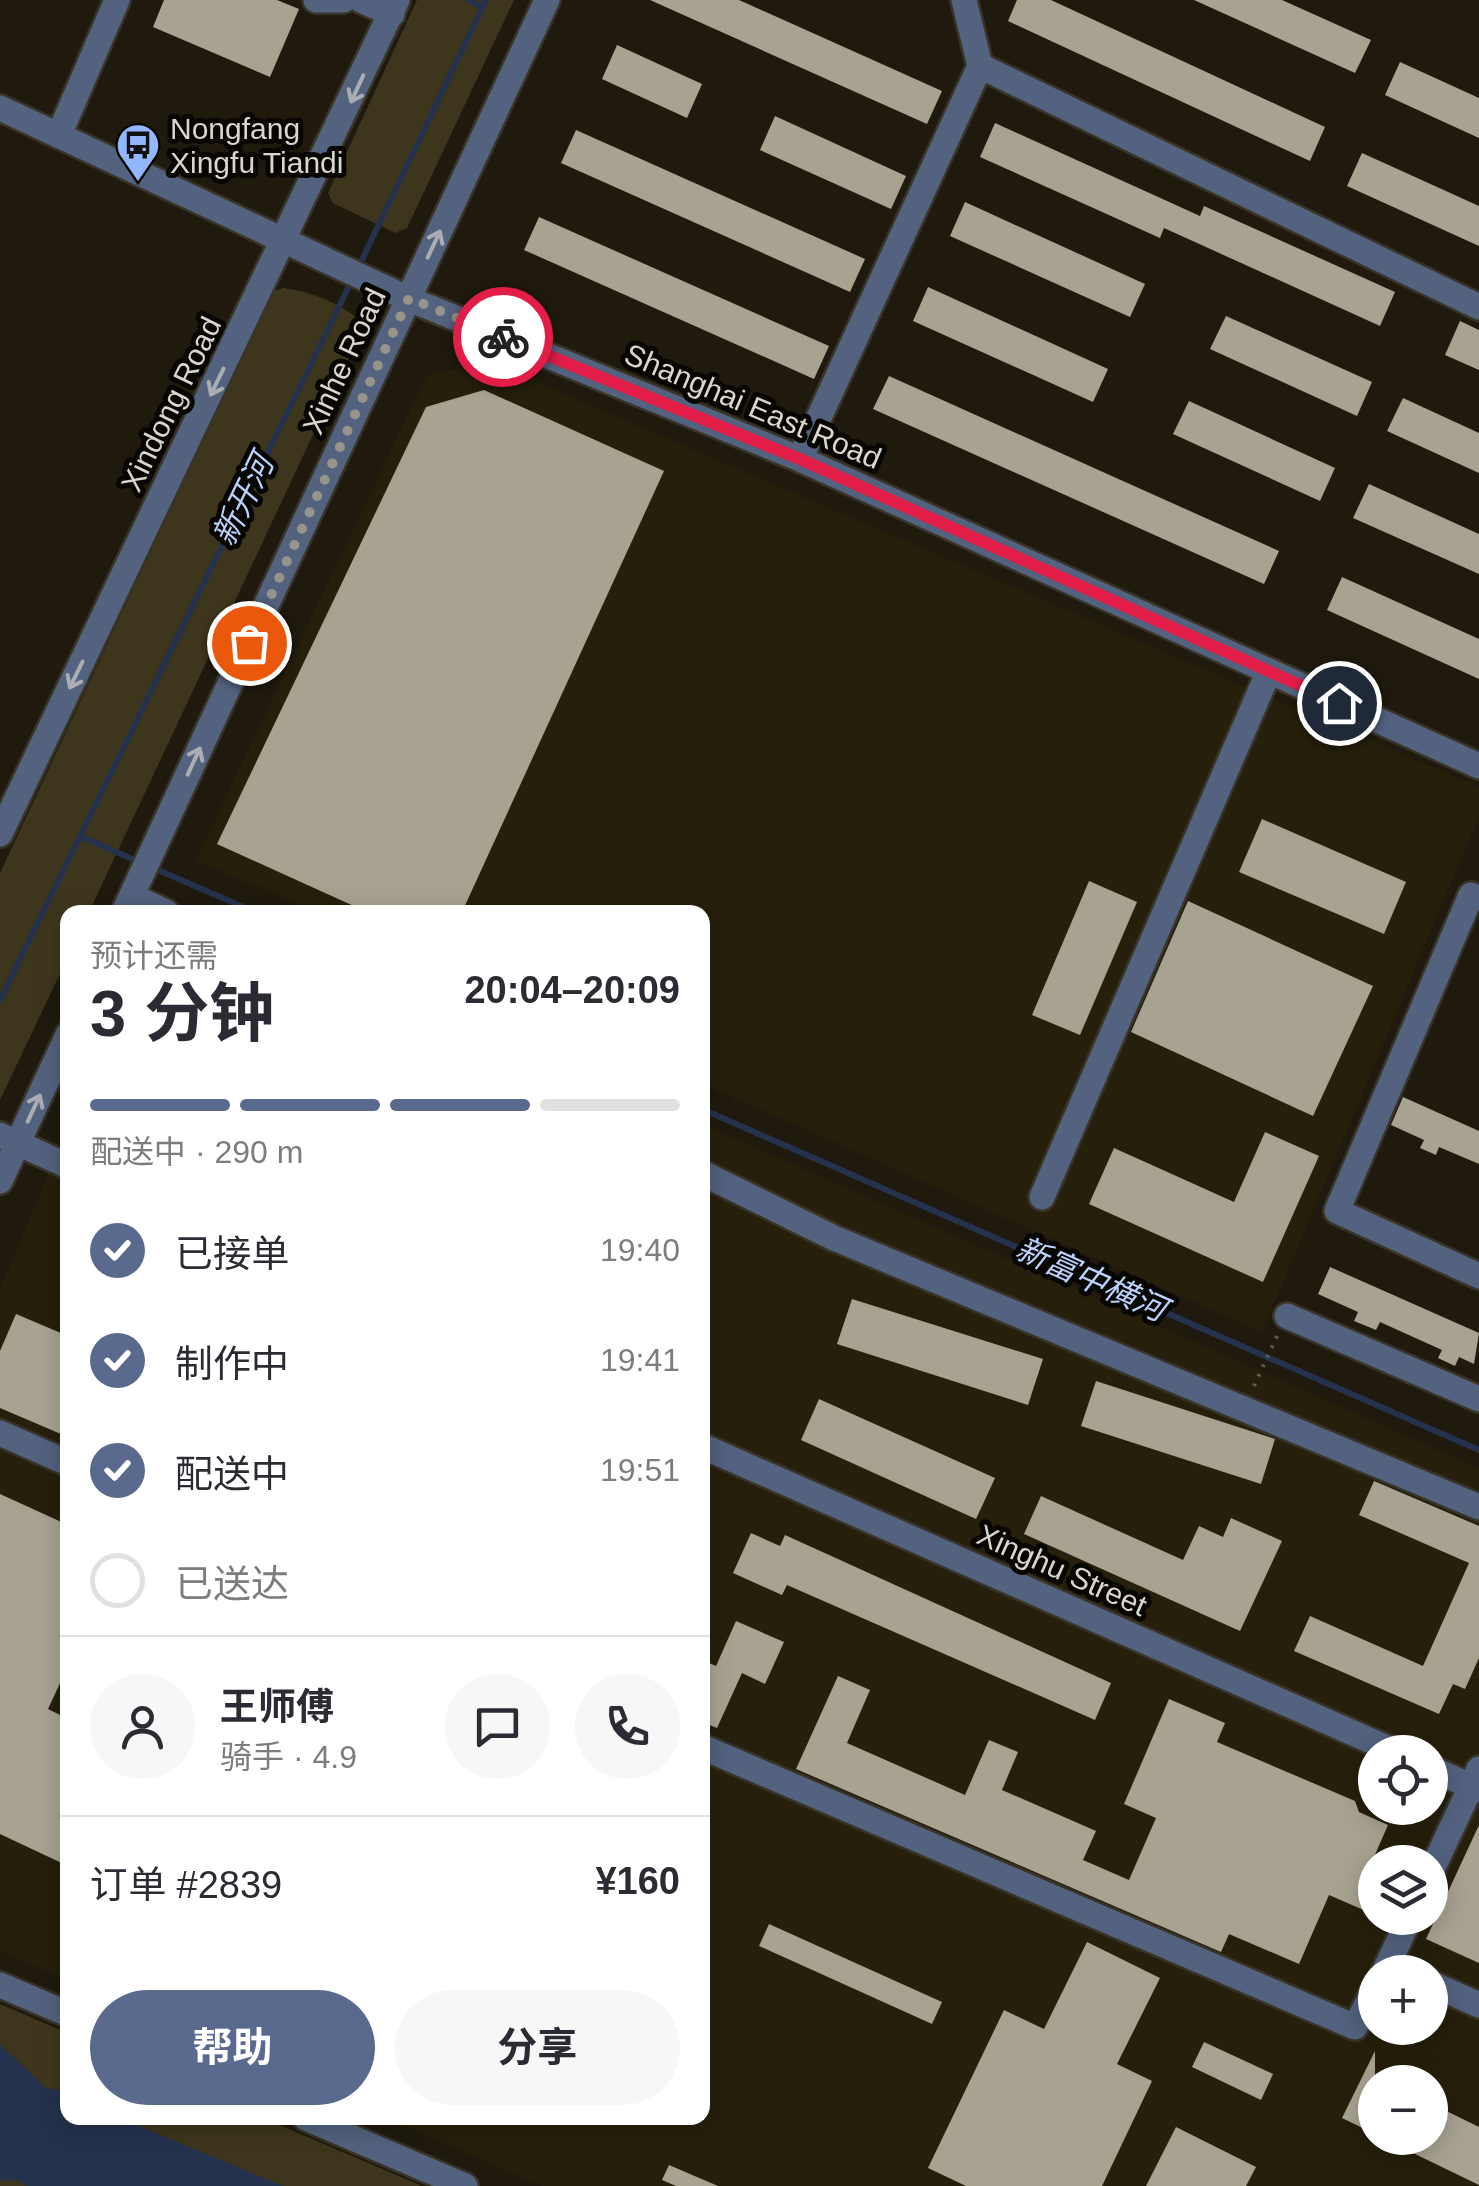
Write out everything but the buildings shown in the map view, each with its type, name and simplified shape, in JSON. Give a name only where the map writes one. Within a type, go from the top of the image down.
[{"type":"street","points":[[59,135],[117,0]]},
{"type":"street","points":[[316,0],[344,0]]},
{"type":"street","points":[[361,0],[395,7]]},
{"type":"street","name":"Xinhe Road","points":[[132,895],[548,0]]},
{"type":"street","points":[[800,459],[980,66],[964,0]]},
{"type":"street","name":"Xindong Road","points":[[0,834],[395,7]]},
{"type":"street","points":[[980,66],[1479,307]]},
{"type":"street","name":"Shanghai East Road","points":[[0,108],[409,298],[800,459],[1479,766]]},
{"type":"street","points":[[1042,1197],[1269,671]]},
{"type":"street","points":[[1479,898],[1471,894],[1337,1212],[1479,1276]]},
{"type":"street","points":[[0,1181],[9,1140],[60,1049]]},
{"type":"street","points":[[9,1140],[60,1162]]},
{"type":"street","points":[[710,1177],[834,1238],[1479,1507]]},
{"type":"street","points":[[1286,1316],[1479,1399]]},
{"type":"street","points":[[0,1433],[60,1459]]},
{"type":"street","name":"Xinghu Street","points":[[710,1450],[1358,1735]]},
{"type":"street","points":[[710,1750],[1356,2027],[1358,2023]]},
{"type":"street","points":[[1444,1845],[1476,1782],[1448,1773]]},
{"type":"street","points":[[0,1985],[60,2011]]},
{"type":"street","points":[[1448,1991],[1479,2005]]},
{"type":"street","points":[[322,2125],[465,2186]]},
{"type":"path","points":[[1258,1376],[1275,1341]]},
{"type":"shaded area","points":[[417,0],[514,0],[407,228],[395,233],[333,203],[328,193]]},
{"type":"shaded area","points":[[284,288],[327,300],[348,311],[364,326],[92,905],[60,905],[60,974],[0,1100],[0,873],[273,291]]},
{"type":"shaded area","points":[[489,362],[1479,787],[1479,816],[1262,1332],[710,1087],[710,905],[299,905],[196,860],[427,375]]},
{"type":"shaded area","points":[[710,1127],[1479,1468],[1479,2186],[542,2186],[400,2125],[710,2125]]},
{"type":"shaded area","points":[[60,1146],[60,1977],[0,1951],[0,1290]]},
{"type":"shaded area","points":[[0,2004],[60,2030],[60,2125],[279,2125],[422,2186],[0,2186]]},
{"type":"water","points":[[0,2044],[46,2088],[60,2090],[60,2125],[137,2125],[283,2186],[26,2186],[19,2180],[0,2181]]},
{"type":"waterway","points":[[468,0],[482,7]]},
{"type":"waterway","name":"新开河","points":[[359,266],[486,0]]},
{"type":"waterway","name":"新开河","points":[[0,1000],[353,278]]},
{"type":"waterway","name":"新富中横河","points":[[80,836],[139,862]]},
{"type":"waterway","name":"新富中横河","points":[[151,867],[239,905]]},
{"type":"waterway","name":"新富中横河","points":[[710,1113],[1479,1450]]},
{"type":"way so far","points":[[249,643],[409,298],[503,337]]},
{"type":"place","name":"Nongfang Xingfu Tiandi","points":[[138,183]]},
{"type":"route","points":[[503,337],[800,459],[1141,610],[1339,703]]}]
